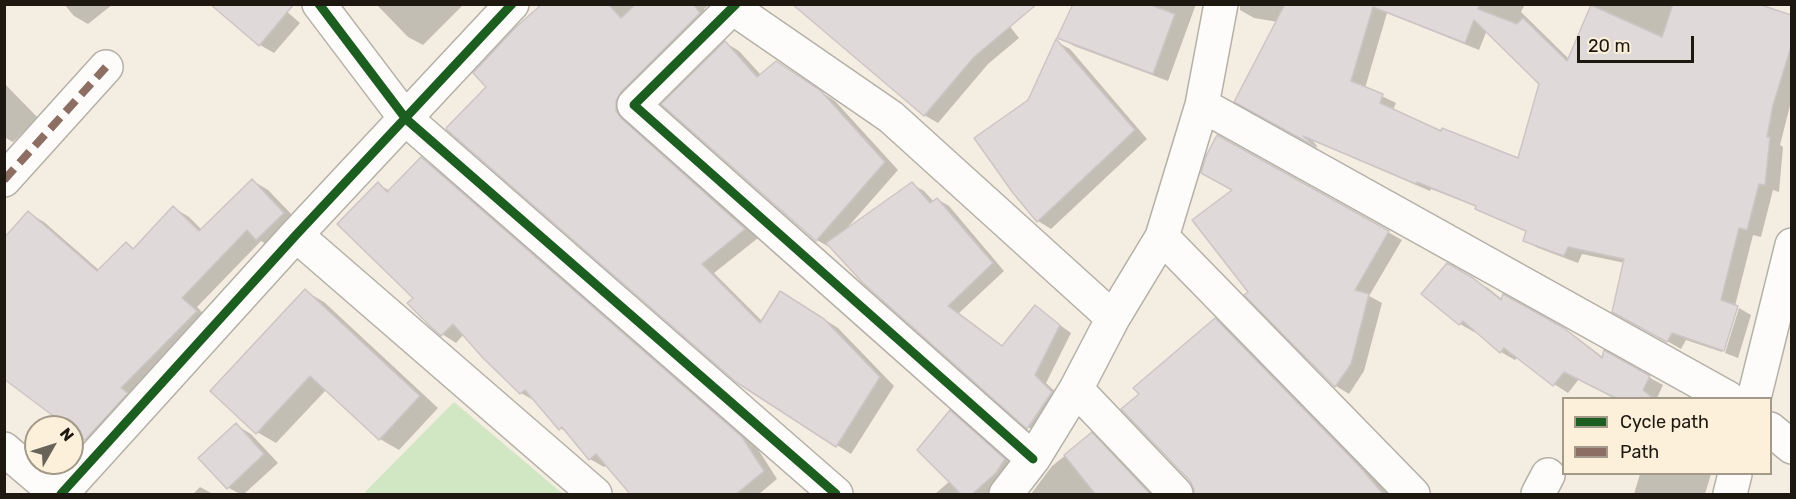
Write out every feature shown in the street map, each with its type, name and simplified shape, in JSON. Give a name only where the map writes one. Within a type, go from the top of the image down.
[{"type":"street","points":[[319,4],[406,119],[836,495]]},
{"type":"street","points":[[4,449],[59,495],[296,235],[512,4]]},
{"type":"street","points":[[1006,495],[1033,459],[1077,389],[1113,318],[1162,237],[1202,105],[1221,4]]},
{"type":"street","points":[[1033,459],[634,105],[732,6],[891,117],[1113,318]]},
{"type":"street","points":[[4,180],[106,67]]},
{"type":"street","points":[[1202,105],[1724,397]]},
{"type":"street","points":[[296,235],[596,495]]},
{"type":"street","points":[[1162,237],[1413,495]]},
{"type":"street","points":[[1754,397],[1791,245]]},
{"type":"street","points":[[1077,389],[1176,495]]},
{"type":"street","points":[[1772,431],[1791,447]]},
{"type":"street","points":[[1730,495],[1735,475]]},
{"type":"green space","points":[[454,402],[563,494],[365,494]]},
{"type":"building","points":[[210,4],[294,4],[259,46]]},
{"type":"building","points":[[542,4],[608,4],[621,18],[636,4],[693,4],[700,13],[621,92],[616,101],[616,111],[622,119],[745,229],[702,264],[760,323],[780,291],[824,319],[880,377],[836,447],[736,382],[447,130],[446,128],[486,87],[473,73],[516,27]]},
{"type":"building","points":[[792,4],[1037,4],[974,57],[924,116]]},
{"type":"building","points":[[1073,4],[1148,4],[1175,14],[1153,74],[1057,38]]},
{"type":"building","points":[[1285,4],[1480,4],[1478,9],[1517,24],[1523,18],[1567,61],[1591,5],[1662,37],[1673,4],[1758,4],[1791,15],[1791,47],[1773,105],[1767,137],[1770,137],[1765,185],[1759,184],[1747,230],[1739,228],[1721,300],[1738,306],[1724,351],[1672,333],[1667,342],[1612,312],[1624,259],[1568,247],[1564,256],[1523,241],[1526,231],[1475,209],[1476,206],[1417,182],[1416,184],[1303,136],[1316,147],[1234,102]],"holes":[[[1373,7],[1465,43],[1474,20],[1539,84],[1518,158],[1442,128],[1441,131],[1380,103],[1383,94],[1351,81]]]},
{"type":"building","points":[[1056,39],[1135,130],[1037,222],[1013,193],[974,138],[1028,100]]},
{"type":"building","points":[[725,41],[757,77],[776,61],[821,91],[885,162],[816,241],[661,104]]},
{"type":"building","points":[[1217,135],[1389,231],[1355,290],[1369,294],[1351,364],[1335,387],[1244,295],[1248,292],[1192,220],[1232,190],[1201,173],[1206,156]]},
{"type":"building","points":[[421,157],[742,437],[764,471],[735,495],[631,495],[596,454],[589,460],[562,427],[559,430],[525,390],[520,394],[483,358],[453,324],[441,336],[430,326],[407,303],[413,298],[337,224],[378,182],[387,192]]},
{"type":"building","points":[[252,179],[284,213],[256,240],[247,230],[182,298],[197,311],[121,388],[128,393],[85,440],[84,415],[52,415],[4,379],[4,238],[28,211],[97,271],[126,242],[133,249],[173,206],[199,231]]},
{"type":"building","points":[[912,182],[930,203],[937,198],[993,263],[948,306],[1002,346],[1035,305],[1060,325],[1035,375],[1052,392],[1027,429],[863,283],[826,243]]},
{"type":"building","points":[[1447,263],[1473,278],[1501,300],[1503,294],[1564,328],[1602,358],[1604,350],[1650,376],[1643,390],[1652,397],[1613,397],[1564,372],[1553,386],[1504,348],[1500,353],[1463,321],[1459,325],[1421,294]]},
{"type":"building","points":[[305,289],[420,396],[379,440],[310,376],[256,434],[210,391]]},
{"type":"building","points":[[1215,318],[1360,467],[1384,495],[1194,495],[1190,481],[1121,409],[1139,394],[1133,388]]},
{"type":"building","points":[[950,410],[1005,459],[996,473],[971,495],[962,495],[917,450]]},
{"type":"building","points":[[236,423],[264,454],[227,489],[198,458]]},
{"type":"building","points":[[1092,432],[1151,495],[1096,495],[1064,455]]},
{"type":"marked path","points":[[4,180],[106,67]]},
{"type":"cycle path","points":[[319,4],[406,119],[836,494]]},
{"type":"cycle path","points":[[61,494],[296,235],[512,4]]},
{"type":"cycle path","points":[[736,4],[634,105],[1033,459]]}]
